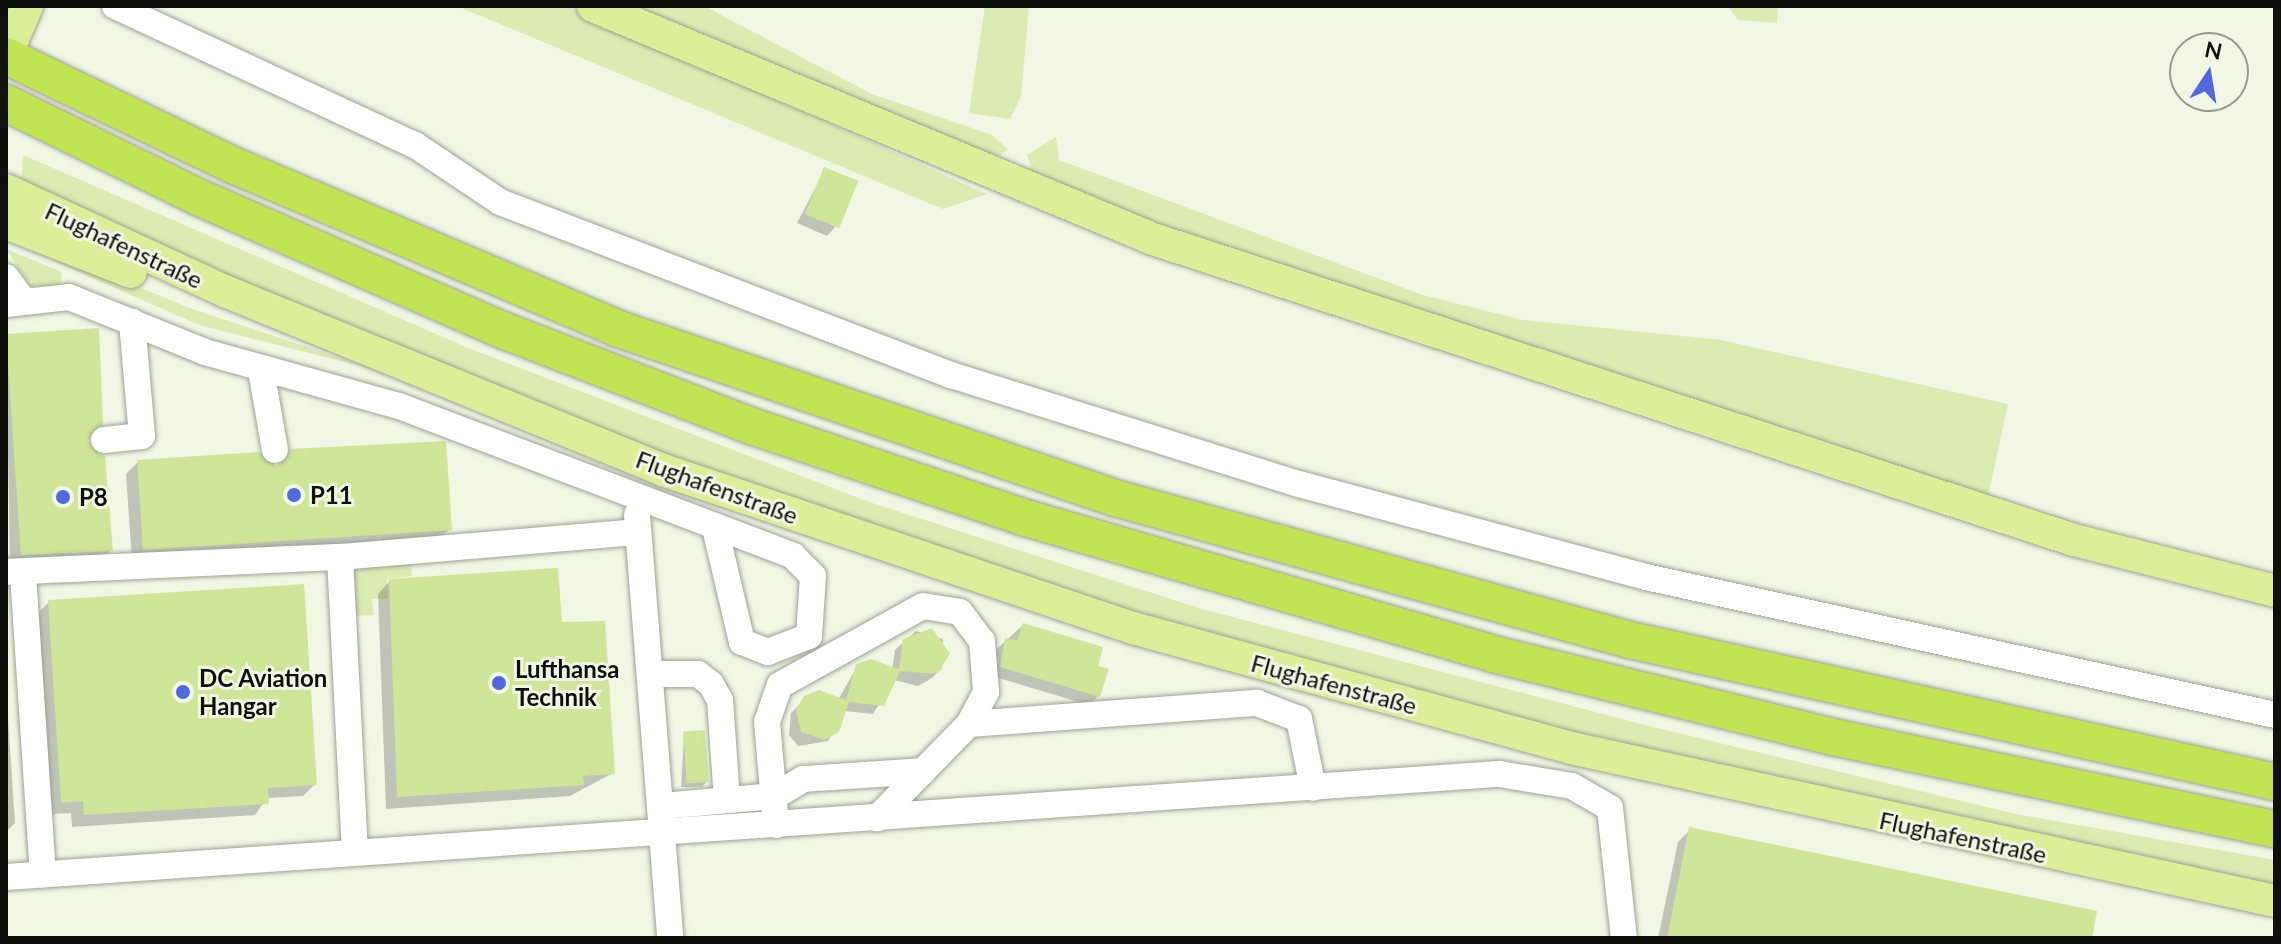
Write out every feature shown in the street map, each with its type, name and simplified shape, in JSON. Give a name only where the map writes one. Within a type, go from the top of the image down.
[{"type":"highway","points":[[6,55],[235,166],[616,328],[1085,488],[1630,640],[2275,782]]},
{"type":"highway","points":[[6,103],[200,198],[505,331],[982,504],[1493,654],[1863,744],[2275,829]]},
{"type":"main road","points":[[6,55],[27,6]]},
{"type":"main road","points":[[593,6],[1153,239],[2074,540],[2275,591]]},
{"type":"main road","name":"Flughafenstraße","points":[[6,190],[421,371],[663,470],[1148,633],[1571,748],[2275,901]]},
{"type":"main road","name":"Flughafenstraße","points":[[6,223],[240,319],[421,371]]},
{"type":"street","points":[[115,6],[415,145],[500,202],[951,375],[1299,484],[1646,577],[2275,715]]},
{"type":"street","points":[[6,277],[14,302],[69,297],[261,370],[399,406],[715,528],[806,564],[816,594],[809,636],[768,652],[742,642],[715,528]]},
{"type":"street","points":[[104,440],[142,436],[132,321]]},
{"type":"street","points":[[261,370],[275,450]]},
{"type":"street","points":[[636,498],[670,938]]},
{"type":"street","points":[[43,874],[14,573],[340,557],[638,532]]},
{"type":"street","points":[[340,557],[355,853]]},
{"type":"street","points":[[776,825],[767,722],[780,685],[923,606],[960,612],[982,641],[986,692],[969,724],[877,818]]},
{"type":"street","points":[[651,674],[698,674],[711,684],[720,700],[727,800]]},
{"type":"street","points":[[969,724],[1257,703],[1299,719],[1313,788]]},
{"type":"street","points":[[662,806],[775,796],[803,779],[923,771]]},
{"type":"street","points":[[6,877],[1499,774],[1596,796],[1616,826],[1624,938]]},
{"type":"green space","points":[[457,6],[568,6],[987,194],[943,209]]},
{"type":"green space","points":[[626,6],[704,6],[872,94],[992,135],[1008,149],[988,163]]},
{"type":"green space","points":[[985,6],[1029,6],[1021,97],[1010,119],[969,113]]},
{"type":"green space","points":[[1728,6],[1778,6],[1777,23],[1738,20]]},
{"type":"green space","points":[[1056,137],[1059,160],[1423,295],[1523,320],[1721,340],[2008,404],[1988,497],[1314,282],[1035,180],[1027,155]]},
{"type":"green space","points":[[23,155],[471,349],[869,502],[1202,609],[1645,725],[2016,814],[2275,860],[2275,889],[1507,720],[1168,629],[536,410],[21,189]]},
{"type":"green space","points":[[6,232],[192,309],[380,371],[199,325],[6,240]]},
{"type":"green space","points":[[6,249],[62,272],[60,285],[30,286]]},
{"type":"green space","points":[[411,557],[412,576],[387,579],[388,599],[372,599],[374,615],[353,616],[349,570]]},
{"type":"building","points":[[824,167],[858,181],[839,228],[805,214]]},
{"type":"building","name":"P8","points":[[99,328],[103,424],[88,441],[105,456],[113,551],[21,555],[6,334]]},
{"type":"building","name":"P11","points":[[446,441],[452,530],[143,550],[137,460],[259,452],[277,466],[291,449]]},
{"type":"building","name":"Lufthansa Technik","points":[[558,568],[562,622],[605,621],[615,774],[583,776],[584,785],[397,797],[389,579]]},
{"type":"building","name":"DC Aviation Hangar","points":[[304,584],[317,785],[268,788],[269,804],[84,815],[83,801],[61,803],[48,600]]},
{"type":"building","points":[[1023,623],[1103,647],[1098,666],[1109,669],[1100,697],[1000,667],[1005,638],[1017,641]]},
{"type":"building","points":[[932,628],[950,654],[937,674],[900,671],[884,706],[849,702],[839,732],[825,740],[801,732],[796,710],[804,696],[819,690],[846,700],[856,664],[871,659],[899,669],[903,639]]},
{"type":"building","points":[[705,730],[709,782],[687,783],[683,732]]},
{"type":"building","points":[[1689,827],[2097,911],[2092,938],[1667,938]]},
{"type":"place","name":"P11","points":[[294,495]]},
{"type":"place","name":"P8","points":[[63,497]]},
{"type":"place","name":"Lufthansa Technik","points":[[499,683]]},
{"type":"place","name":"DC Aviation Hangar","points":[[183,692]]}]
